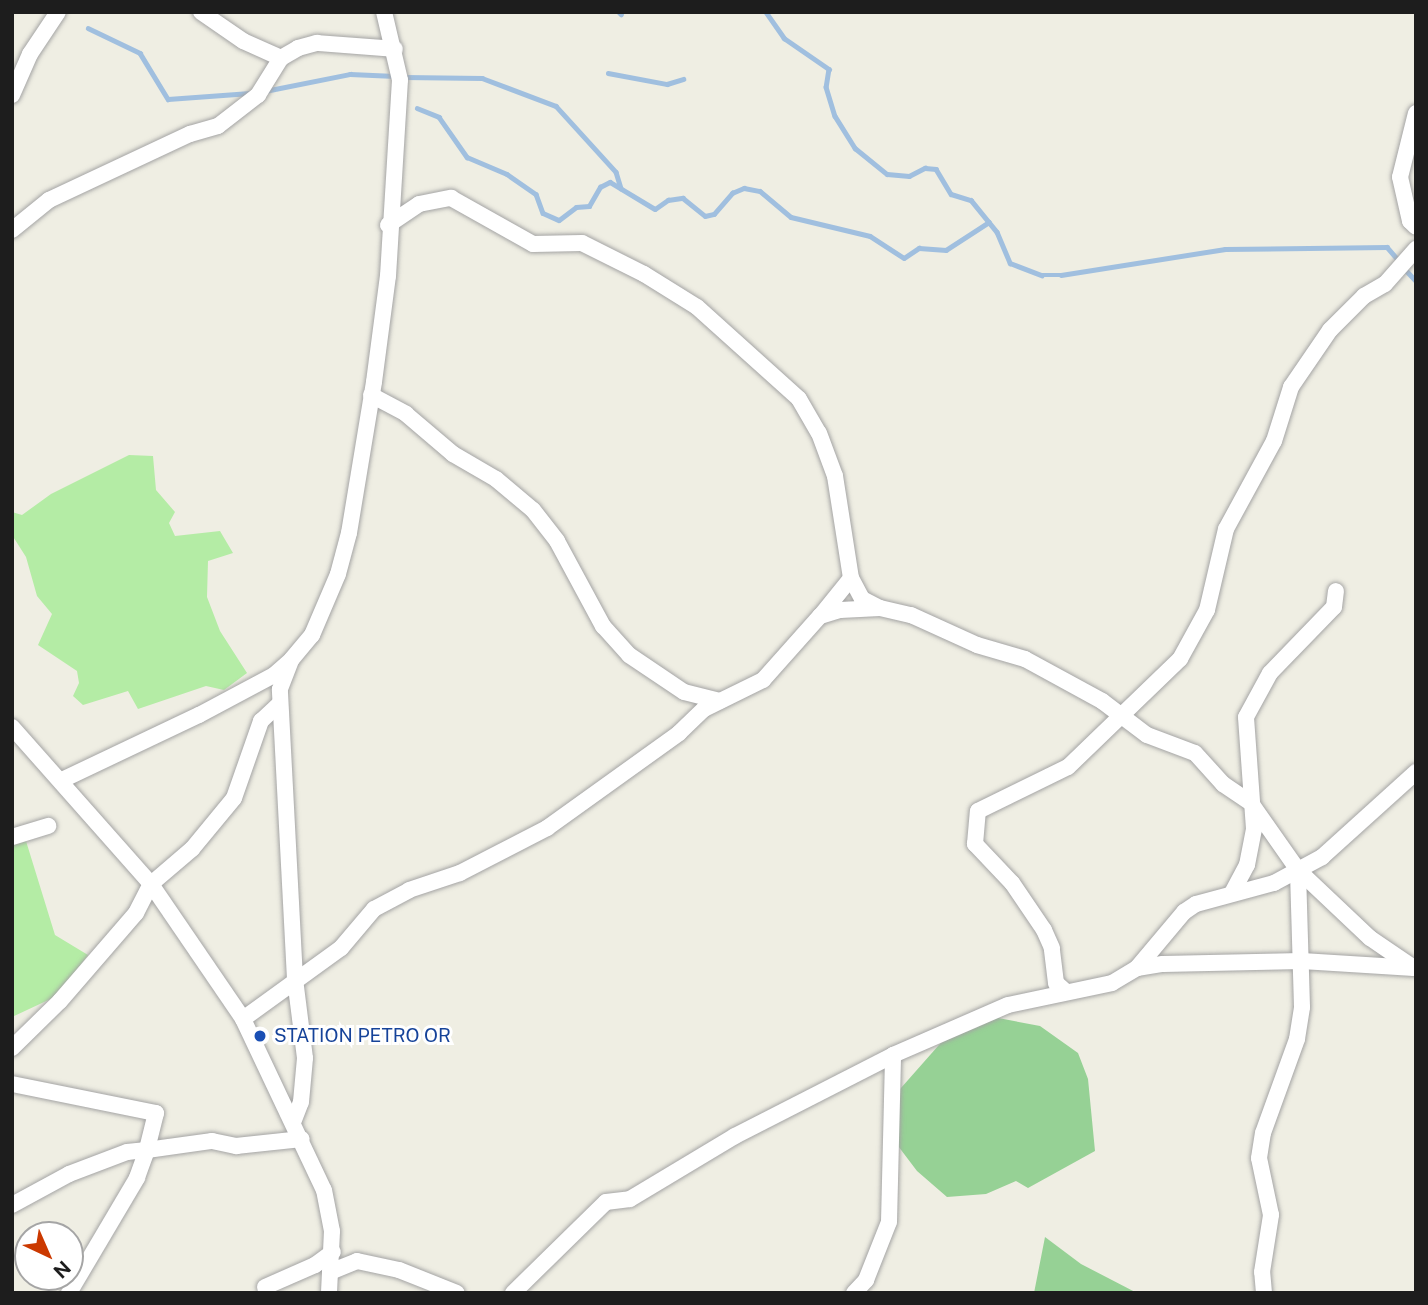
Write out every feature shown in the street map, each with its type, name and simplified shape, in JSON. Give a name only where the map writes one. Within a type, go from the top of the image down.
[{"type":"street","points":[[12,94],[30,54],[58,12]]},
{"type":"street","points":[[201,12],[243,41],[281,58]]},
{"type":"street","points":[[62,780],[199,715],[274,675],[312,635],[338,574],[354,508],[387,275],[388,225],[399,110],[395,49],[384,12]]},
{"type":"street","points":[[12,230],[49,200],[190,134],[218,126],[258,95],[281,58],[317,43],[395,49]]},
{"type":"street","points":[[1416,113],[1400,177],[1410,221],[1416,227]]},
{"type":"street","points":[[388,225],[419,204],[451,198],[533,244],[582,243],[697,307],[781,379],[819,433],[835,476],[851,578],[862,599],[880,608],[1025,659],[1120,714],[1147,735],[1195,753],[1223,784],[1251,803],[1298,870],[1370,938],[1415,968]]},
{"type":"street","points":[[1065,991],[1056,983],[1052,948],[1044,930],[1012,883],[975,844],[973,823],[986,803],[1041,783],[1068,767],[1120,714],[1163,679],[1198,631],[1226,529],[1273,441],[1291,387],[1309,356],[1343,316],[1385,284],[1416,249]]},
{"type":"street","points":[[371,395],[406,414],[453,454],[496,479],[533,510],[557,541],[603,626],[629,655],[684,692],[720,701]]},
{"type":"street","points":[[243,1019],[341,948],[374,909],[409,890],[460,873],[547,828],[720,701],[763,680],[851,578]]},
{"type":"street","points":[[1232,893],[1247,865],[1254,829],[1246,718],[1251,704],[1270,673],[1334,607],[1336,591]]},
{"type":"street","points":[[820,616],[840,610],[880,608]]},
{"type":"street","points":[[290,660],[280,703],[295,979],[305,1058],[301,1102],[294,1121]]},
{"type":"street","points":[[12,1048],[136,913],[151,884],[192,849],[234,798],[261,721],[280,703]]},
{"type":"street","points":[[12,727],[62,780],[151,884],[243,1019],[294,1121],[330,1212],[333,1252],[329,1293]]},
{"type":"street","points":[[1137,968],[1184,912],[1232,893],[1274,883],[1298,870],[1345,838],[1416,772]]},
{"type":"street","points":[[12,836],[48,826]]},
{"type":"street","points":[[1264,1293],[1262,1272],[1271,1215],[1259,1158],[1263,1133],[1297,1039],[1302,961],[1298,870]]},
{"type":"street","points":[[513,1293],[606,1202],[630,1199],[735,1136],[893,1055],[1009,1005],[1065,991],[1087,992],[1137,968],[1163,964],[1302,961],[1415,968]]},
{"type":"street","points":[[854,1293],[866,1280],[889,1222],[893,1055]]},
{"type":"street","points":[[12,1084],[156,1113],[137,1178],[69,1293]]},
{"type":"street","points":[[12,1205],[69,1174],[127,1152],[212,1140],[236,1146],[302,1139]]},
{"type":"street","points":[[265,1287],[315,1265],[333,1252]]},
{"type":"street","points":[[330,1272],[357,1261],[399,1270],[457,1293]]},
{"type":"green space","points":[[129,455],[153,456],[156,490],[175,512],[169,523],[175,536],[220,531],[233,553],[208,561],[207,597],[220,631],[247,673],[224,690],[206,686],[138,709],[128,691],[83,705],[73,696],[79,683],[77,671],[38,645],[52,614],[37,596],[26,557],[12,535],[12,512],[22,515],[51,494]]},
{"type":"green space","points":[[26,841],[55,935],[88,955],[57,996],[12,1017],[12,846]]},
{"type":"green space","points":[[993,1017],[1040,1026],[1078,1053],[1088,1079],[1095,1151],[1028,1188],[1016,1181],[986,1194],[947,1197],[917,1171],[892,1138],[893,1097],[946,1037]]},
{"type":"green space","points":[[1045,1237],[1081,1264],[1137,1293],[1034,1293]]},
{"type":"waterway","points":[[766,12],[784,38],[829,69],[826,87],[835,116],[855,148],[887,174],[909,176],[925,168],[936,169],[951,194],[971,200],[997,232],[1010,263],[1042,275],[1061,275],[1225,249],[1387,247],[1399,261]]},
{"type":"waterway","points":[[88,28],[140,53],[168,99],[250,93]]},
{"type":"waterway","points":[[608,73],[667,84],[683,79]]},
{"type":"waterway","points":[[265,91],[350,74],[395,76]]},
{"type":"waterway","points":[[404,77],[482,78],[556,106],[616,172],[621,188]]},
{"type":"waterway","points":[[417,108],[439,117],[467,157],[507,174],[536,194],[543,213],[559,220],[576,207],[589,206],[600,187],[610,182],[655,209],[668,200],[683,198],[705,216],[714,214],[732,193],[744,188],[760,191],[791,217],[870,236],[904,258],[919,248],[946,250],[989,222]]},
{"type":"waterway","points":[[1404,268],[1416,281]]},
{"type":"place","name":"STATION PETRO OR","points":[[260,1036]]}]
